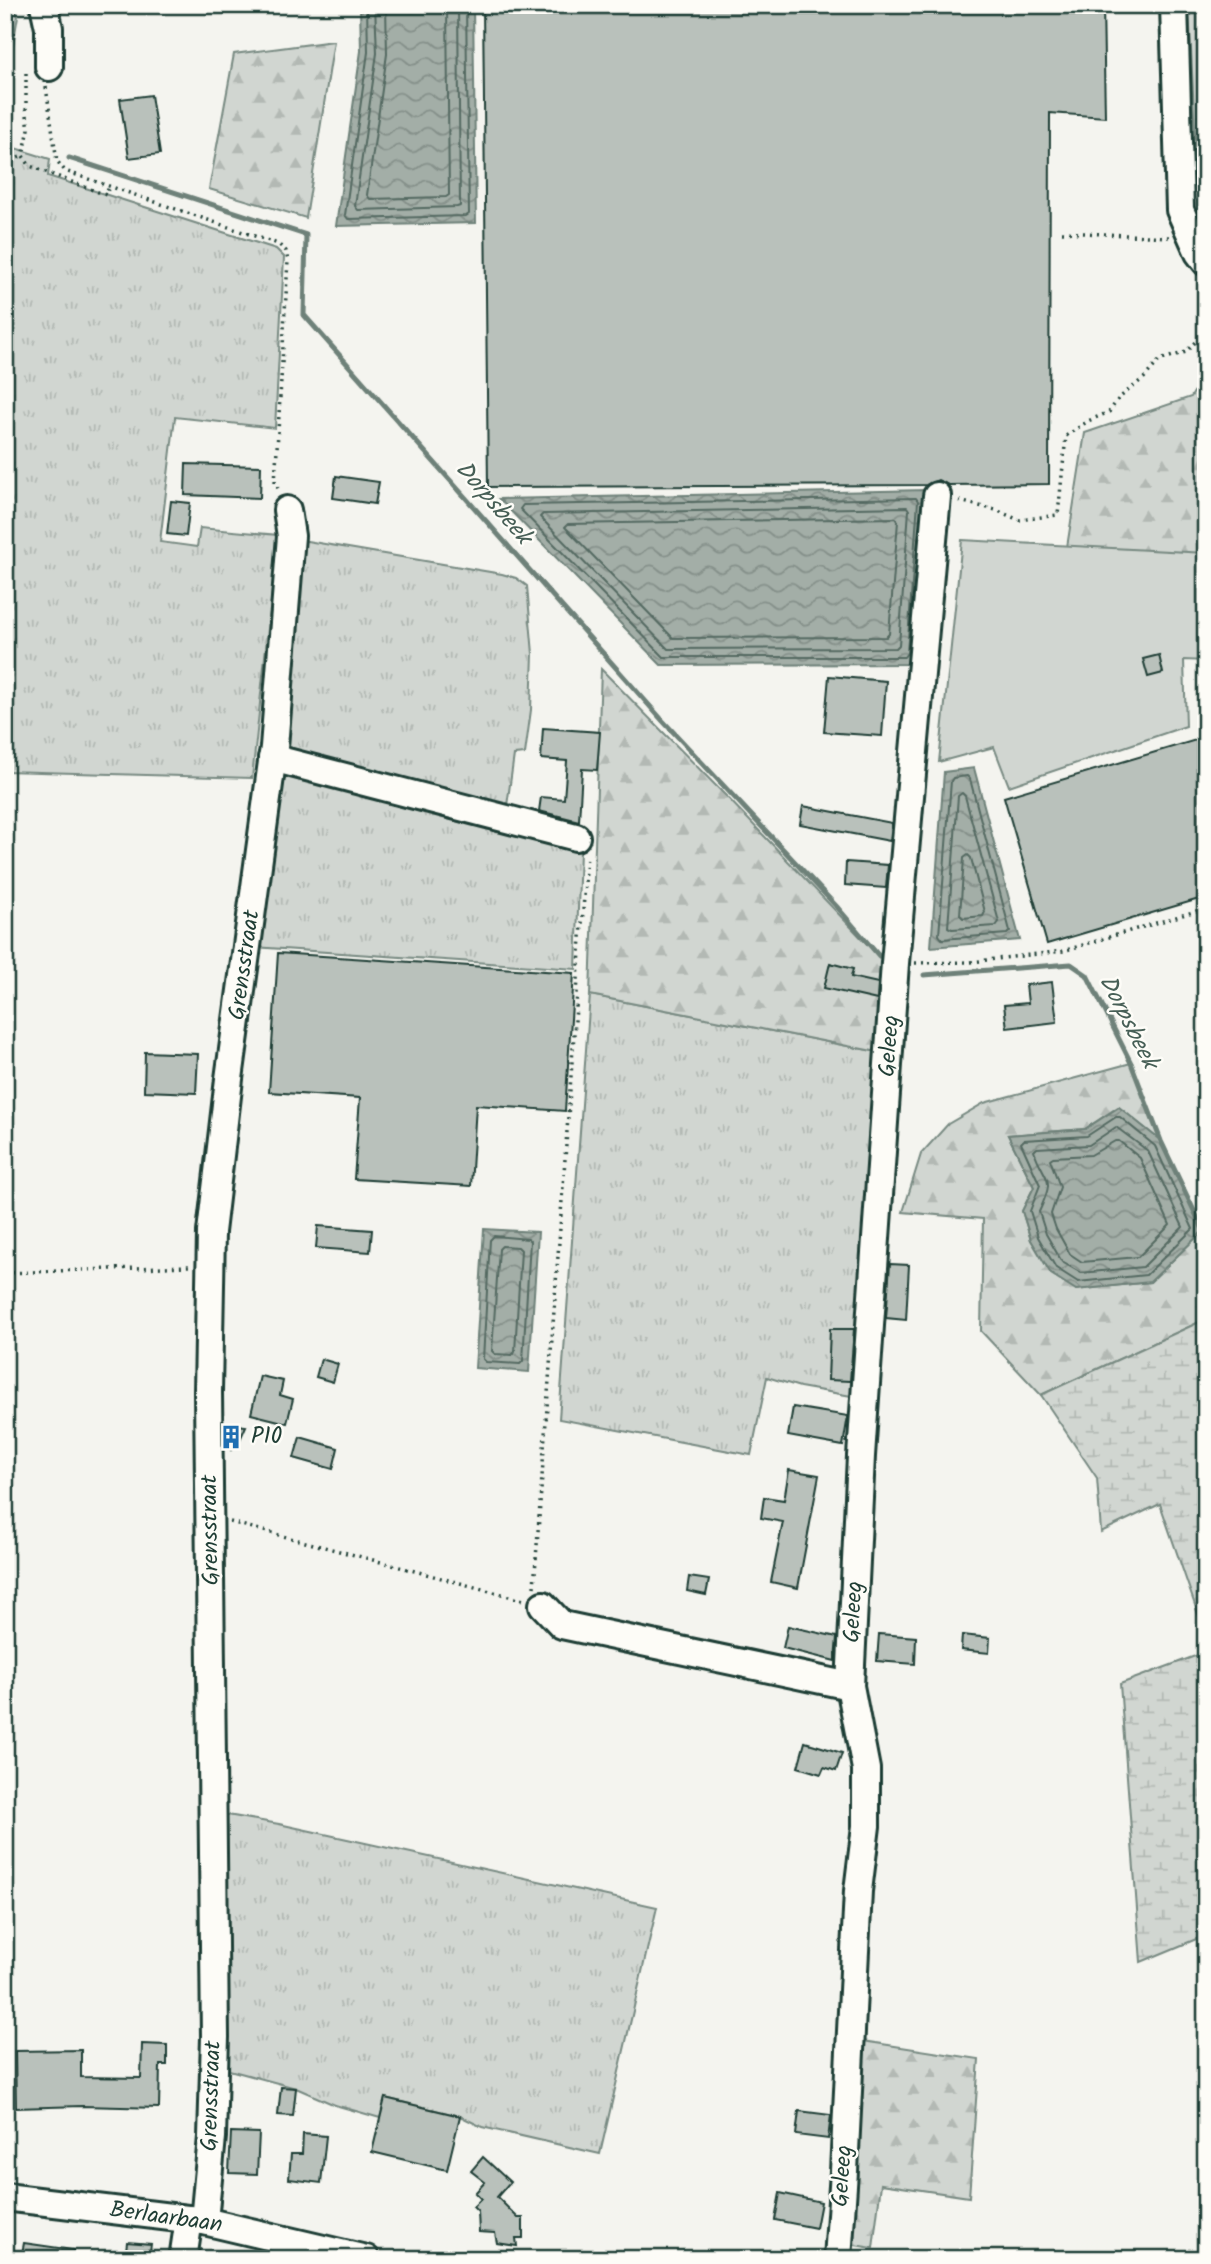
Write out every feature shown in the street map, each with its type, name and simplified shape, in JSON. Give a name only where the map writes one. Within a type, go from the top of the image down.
[{"type":"street","points":[[38,70],[48,28],[44,5]]},
{"type":"street","points":[[1174,5],[1180,210],[1206,262]]},
{"type":"street","name":"Geleeg","points":[[838,2259],[858,1891],[866,1826],[866,1769],[850,1686],[861,1456],[895,963],[937,496]]},
{"type":"street","name":"Grensstraat","points":[[183,2259],[196,2220],[212,2137],[215,2037],[208,1392],[211,1232],[272,758],[291,536],[287,510]]},
{"type":"street","points":[[272,758],[576,837]]},
{"type":"street","points":[[543,1605],[562,1625],[850,1686]]},
{"type":"street","name":"Berlaarbaan","points":[[5,2197],[196,2220],[366,2259]]},
{"type":"path","points":[[109,186],[106,195],[30,166],[23,156],[30,129],[26,108],[38,70],[44,71],[57,161],[65,171],[109,186],[278,244],[286,251],[288,261],[275,483],[287,510]]},
{"type":"path","points":[[5,163],[23,156]]},
{"type":"path","points":[[1062,232],[1192,238]]},
{"type":"path","points":[[937,496],[996,510],[1019,520],[1058,515],[1066,436],[1088,421],[1110,412],[1119,398],[1144,378],[1160,360],[1186,352],[1206,330]]},
{"type":"path","points":[[543,1605],[534,1587],[588,851],[576,837]]},
{"type":"path","points":[[895,963],[971,962],[1063,951],[1206,908]]},
{"type":"path","points":[[5,1273],[211,1265]]},
{"type":"path","points":[[211,1517],[543,1605]]},
{"type":"green space","points":[[5,5],[13,5],[18,16],[5,92]]},
{"type":"green space","points":[[1189,5],[1206,5],[1206,234],[1199,225]]},
{"type":"green space","points":[[334,41],[306,218],[209,189],[234,54]]},
{"type":"green space","points":[[5,145],[50,159],[48,176],[276,249],[284,257],[275,428],[175,417],[160,542],[197,547],[200,528],[278,535],[252,778],[5,771]]},
{"type":"green space","points":[[1206,372],[1206,554],[1067,547],[1085,433],[1191,397]]},
{"type":"green space","points":[[301,540],[502,574],[516,578],[527,586],[533,654],[531,710],[525,754],[514,755],[506,813],[282,751]]},
{"type":"green space","points":[[962,540],[1206,553],[1206,661],[1184,660],[1186,726],[1009,786],[994,747],[939,762]]},
{"type":"green space","points":[[601,669],[891,969],[883,1053],[590,995]]},
{"type":"green space","points":[[283,768],[580,850],[576,969],[254,947]]},
{"type":"green space","points":[[590,995],[883,1053],[863,1398],[800,1387],[767,1377],[751,1455],[559,1419]]},
{"type":"green space","points":[[1131,1063],[1161,1141],[1118,1107],[1085,1129],[1008,1135],[1034,1187],[1022,1211],[1031,1240],[1076,1290],[1150,1282],[1203,1231],[1206,1236],[1206,1319],[1041,1395],[981,1331],[983,1219],[903,1212],[921,1154],[948,1124],[984,1103]]},
{"type":"green space","points":[[1206,1319],[1206,1637],[1160,1504],[1101,1532],[1097,1478],[1041,1395]]},
{"type":"green space","points":[[1206,1652],[1206,1935],[1141,1962],[1120,1684]]},
{"type":"green space","points":[[216,1813],[279,1824],[657,1907],[600,2154],[482,2127],[460,2116],[385,2098],[380,2118],[335,2105],[296,2088],[218,2067]]},
{"type":"green space","points":[[856,2040],[979,2059],[969,2197],[881,2184],[873,2248],[848,2244]]},
{"type":"water","points":[[360,5],[473,5],[476,223],[336,226],[361,51]]},
{"type":"water","points":[[926,490],[914,664],[661,665],[499,499]]},
{"type":"water","points":[[974,768],[1020,940],[931,947],[944,772]]},
{"type":"water","points":[[1119,1107],[1161,1141],[1203,1231],[1150,1282],[1076,1290],[1051,1274],[1031,1240],[1022,1211],[1034,1187],[1008,1135],[1085,1129]]},
{"type":"water","points":[[484,1229],[538,1232],[529,1372],[475,1368]]},
{"type":"building","points":[[483,5],[1103,5],[1105,117],[1050,113],[1049,484],[948,485],[938,480],[926,485],[488,487]]},
{"type":"building","points":[[151,95],[160,154],[129,158],[120,99]]},
{"type":"building","points":[[186,464],[261,466],[260,498],[185,495]]},
{"type":"building","points":[[336,476],[379,482],[375,504],[333,498]]},
{"type":"building","points":[[171,501],[190,503],[186,536],[167,534]]},
{"type":"building","points":[[1159,655],[1163,673],[1148,677],[1143,659]]},
{"type":"building","points":[[829,676],[886,681],[882,736],[824,732]]},
{"type":"building","points":[[543,728],[600,732],[597,770],[582,769],[579,821],[539,811],[541,797],[564,799],[567,761],[541,759]]},
{"type":"building","points":[[1206,737],[1206,897],[1047,944],[1004,797]]},
{"type":"building","points":[[803,806],[892,823],[890,841],[800,824]]},
{"type":"building","points":[[846,862],[888,865],[886,888],[845,885]]},
{"type":"building","points":[[278,953],[574,973],[565,1111],[476,1105],[471,1186],[354,1179],[360,1098],[269,1092]]},
{"type":"building","points":[[830,963],[853,969],[851,977],[878,983],[877,1000],[824,988]]},
{"type":"building","points":[[1052,982],[1057,1022],[1007,1028],[1004,1005],[1028,1003],[1026,985]]},
{"type":"building","points":[[145,1052],[198,1054],[196,1093],[144,1091]]},
{"type":"building","points":[[318,1226],[372,1230],[370,1252],[316,1248]]},
{"type":"building","points":[[890,1264],[909,1265],[906,1320],[886,1318]]},
{"type":"building","points":[[830,1329],[854,1329],[850,1381],[828,1380]]},
{"type":"building","points":[[321,1359],[338,1364],[333,1382],[316,1377]]},
{"type":"building","points":[[260,1376],[283,1381],[280,1395],[293,1399],[287,1423],[251,1414]]},
{"type":"building","points":[[793,1407],[848,1416],[843,1446],[788,1436]]},
{"type":"building","name":"P10","points":[[228,1424],[246,1426],[239,1442],[231,1450],[224,1440]]},
{"type":"building","points":[[300,1437],[338,1448],[333,1469],[294,1458]]},
{"type":"building","points":[[789,1470],[819,1475],[798,1588],[771,1582],[783,1522],[761,1518],[764,1497],[784,1500]]},
{"type":"building","points":[[689,1577],[709,1580],[706,1595],[687,1591]]},
{"type":"building","points":[[788,1626],[837,1637],[835,1661],[783,1648]]},
{"type":"building","points":[[879,1634],[916,1637],[915,1664],[877,1661]]},
{"type":"building","points":[[962,1635],[990,1638],[989,1653],[961,1650]]},
{"type":"building","points":[[805,1742],[842,1753],[836,1771],[824,1767],[821,1774],[798,1767]]},
{"type":"building","points":[[142,2044],[167,2045],[167,2065],[160,2065],[159,2108],[16,2108],[15,2051],[81,2050],[81,2077],[141,2078]]},
{"type":"building","points":[[281,2087],[296,2088],[293,2116],[278,2115]]},
{"type":"building","points":[[385,2098],[460,2116],[447,2170],[372,2152]]},
{"type":"building","points":[[799,2111],[831,2115],[828,2139],[796,2135]]},
{"type":"building","points":[[231,2132],[259,2133],[257,2174],[229,2173]]},
{"type":"building","points":[[303,2134],[326,2136],[321,2183],[289,2179],[291,2154],[302,2154]]},
{"type":"building","points":[[483,2157],[510,2182],[497,2197],[518,2218],[523,2218],[523,2238],[516,2238],[517,2246],[497,2243],[495,2233],[479,2232],[478,2212],[473,2207],[481,2199],[475,2193],[485,2182],[471,2171]]},
{"type":"building","points":[[780,2193],[821,2202],[816,2228],[775,2220]]},
{"type":"building","points":[[127,2242],[151,2244],[149,2259],[125,2259]]},
{"type":"building","points":[[24,2243],[73,2250],[72,2259],[21,2259]]},
{"type":"waterway","name":"Dorpsbeek","points":[[5,136],[10,137]]},
{"type":"waterway","name":"Dorpsbeek","points":[[69,158],[306,235],[304,315],[663,721],[838,908],[879,956]]},
{"type":"waterway","name":"Dorpsbeek","points":[[924,975],[1071,964],[1087,975],[1131,1063],[1161,1141],[1206,1236]]},
{"type":"place","name":"P10","points":[[231,1437]]}]
